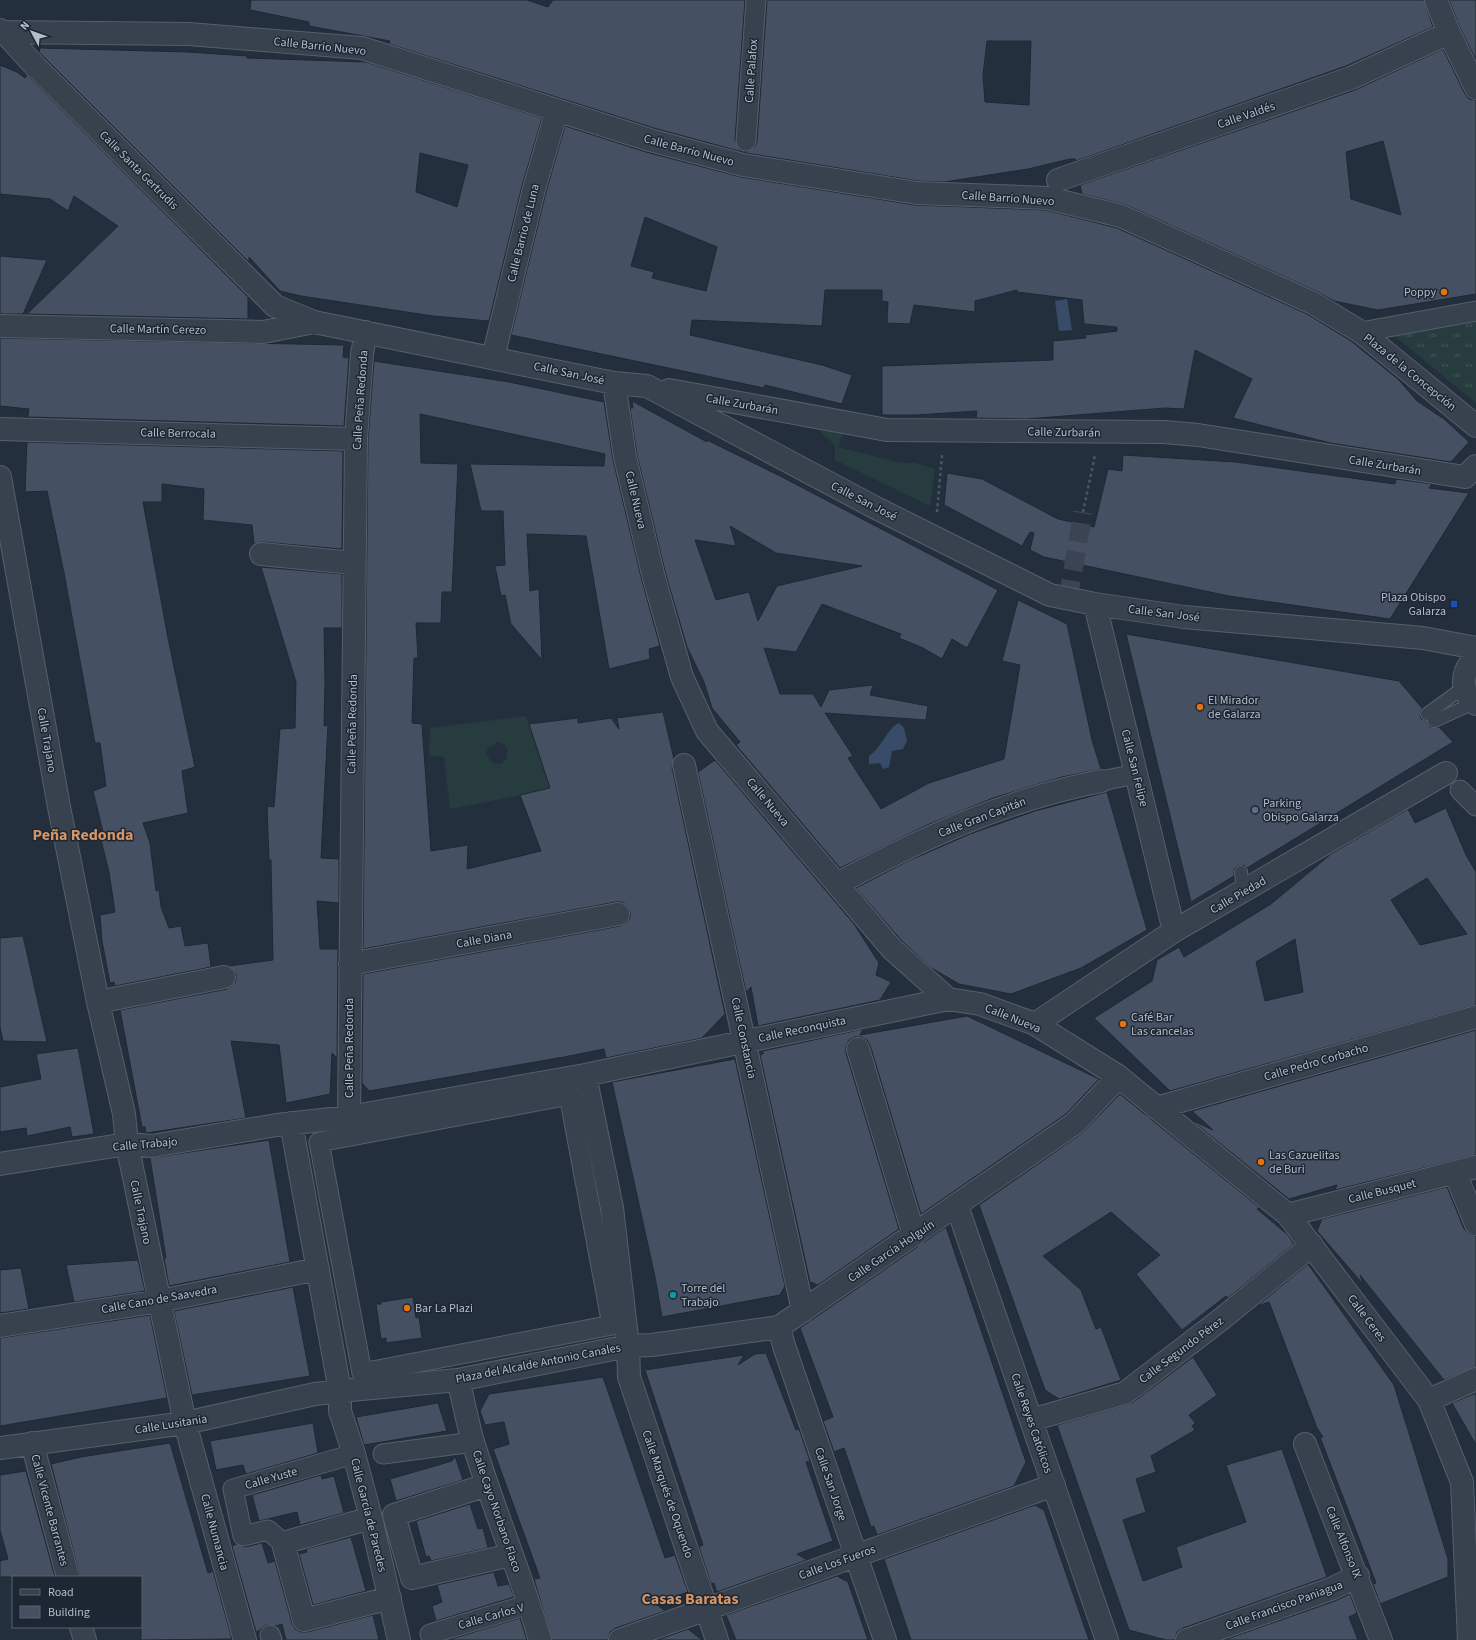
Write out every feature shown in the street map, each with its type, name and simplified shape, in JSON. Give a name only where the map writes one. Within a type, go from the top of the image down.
[{"type":"street","name":"Calle Palafox","points":[[746,141],[756,0]]},
{"type":"street","points":[[1436,0],[1449,33],[1476,88]]},
{"type":"street","name":"Calle Barrio Nuevo","points":[[1,32],[189,34],[362,48],[650,140],[744,165],[917,193],[1053,189],[1121,216],[1313,303],[1361,332]]},
{"type":"street","name":"Calle Santa Gertrudis","points":[[1,32],[275,306],[314,322]]},
{"type":"street","name":"Calle Valdés","points":[[1053,189],[1351,78],[1449,33]]},
{"type":"street","name":"Calle Barrio de Luna","points":[[493,358],[534,189],[557,110]]},
{"type":"street","points":[[263,332],[272,325],[276,316],[275,306]]},
{"type":"street","name":"Plaza de la Concepción","points":[[1361,332],[1476,311]]},
{"type":"street","name":"Calle San José","points":[[314,322],[614,382],[647,386],[935,537],[1050,595],[1095,604],[1184,617],[1423,638],[1476,648]]},
{"type":"street","name":"Calle Martín Cerezo","points":[[0,326],[263,332],[314,322]]},
{"type":"street","name":"Calle Peña Redonda","points":[[349,1117],[356,439],[362,354],[366,332]]},
{"type":"street","name":"Plaza de la Concepción","points":[[1361,332],[1476,426]]},
{"type":"street","name":"Calle Nueva","points":[[614,382],[626,457],[654,578],[682,677],[707,731],[892,949],[948,999],[980,1004],[1035,1024],[1118,1076]]},
{"type":"street","name":"Calle Zurbarán","points":[[647,386],[888,430],[1164,432],[1198,435],[1465,477],[1476,466]]},
{"type":"street","name":"Calle Berrocala","points":[[0,429],[356,439]]},
{"type":"street","name":"Calle Trajano","points":[[0,477],[59,807],[98,1002],[124,1114],[127,1144],[185,1423]]},
{"type":"street","points":[[261,554],[354,563]]},
{"type":"street","name":"Calle San Felipe","points":[[1095,604],[1174,931]]},
{"type":"street","points":[[1471,698],[1463,678],[1466,669],[1476,658]]},
{"type":"street","name":"Calle Constancia","points":[[684,765],[803,1311]]},
{"type":"street","name":"Calle Piedad","points":[[1035,1024],[1174,931],[1242,882],[1446,773]]},
{"type":"street","name":"Calle Gran Capitán","points":[[837,884],[901,849],[992,810],[1063,788],[1136,774]]},
{"type":"street","points":[[1460,790],[1476,806]]},
{"type":"street","name":"Calle Diana","points":[[350,964],[618,914]]},
{"type":"street","points":[[98,1002],[224,978]]},
{"type":"street","name":"Calle Reconquista","points":[[585,1074],[948,999]]},
{"type":"street","name":"Calle Pedro Corbacho","points":[[1156,1108],[1476,1017]]},
{"type":"street","points":[[858,1049],[914,1235]]},
{"type":"street","points":[[340,1391],[291,1123],[349,1117],[585,1074]]},
{"type":"street","name":"Plaza del Alcalde Antonio Canales","points":[[340,1391],[458,1380],[628,1346],[612,1208],[585,1074]]},
{"type":"street","name":"Calle Ceres","points":[[1118,1076],[1288,1215],[1429,1400],[1462,1482],[1469,1640]]},
{"type":"street","name":"Calle García Holguín","points":[[628,1346],[652,1345],[779,1327],[957,1206],[1074,1124],[1118,1076]]},
{"type":"street","name":"Plaza del Alcalde Antonio Canales","points":[[569,1095],[612,1325],[362,1373],[319,1142],[569,1095]]},
{"type":"street","name":"Calle Trabajo","points":[[0,1164],[127,1144],[152,1146],[291,1123]]},
{"type":"street","name":"Calle Busquet","points":[[1288,1215],[1476,1167]]},
{"type":"street","points":[[1454,1173],[1476,1224]]},
{"type":"street","name":"Calle Reyes Católicos","points":[[957,1206],[1107,1640]]},
{"type":"street","name":"Calle Segundo Pérez","points":[[1031,1420],[1125,1393],[1219,1321],[1312,1245]]},
{"type":"street","name":"Calle Cano de Saavedra","points":[[0,1326],[160,1301],[318,1269]]},
{"type":"street","name":"Calle San Jorge","points":[[779,1327],[885,1640]]},
{"type":"street","name":"Calle Marqués de Oquendo","points":[[628,1346],[629,1377],[718,1640]]},
{"type":"street","points":[[1429,1400],[1476,1379]]},
{"type":"street","name":"Calle Cayo Norbano Flaco","points":[[458,1380],[473,1442],[511,1555],[530,1604],[540,1640]]},
{"type":"street","name":"Calle Lusitania","points":[[0,1448],[185,1423],[315,1394],[340,1391]]},
{"type":"street","name":"Calle García de Paredes","points":[[340,1391],[340,1411],[354,1454],[399,1640]]},
{"type":"street","name":"Calle Numancia","points":[[185,1423],[245,1640]]},
{"type":"street","points":[[383,1454],[473,1442]]},
{"type":"street","name":"Calle Vicente Barrantes","points":[[32,1444],[68,1576]]},
{"type":"street","name":"Calle Alfonso IX","points":[[1305,1444],[1358,1576],[1381,1640]]},
{"type":"street","name":"Calle Yuste","points":[[283,1543],[268,1530],[243,1536],[233,1489],[354,1454]]},
{"type":"street","points":[[487,1485],[394,1515],[412,1578],[511,1555]]},
{"type":"street","name":"Calle Los Fueros","points":[[620,1640],[1054,1485]]},
{"type":"street","points":[[370,1518],[283,1543],[304,1620],[390,1598]]},
{"type":"street","name":"Calle Francisco Paniagua","points":[[1187,1640],[1331,1589],[1358,1576]]},
{"type":"street","name":"Calle Carlos V","points":[[430,1634],[530,1604]]},
{"type":"street","points":[[81,1628],[85,1640]]},
{"type":"lane","points":[[1471,698],[1430,717],[1471,698]]},
{"type":"path","points":[[935,537],[943,431]]},
{"type":"path","points":[[1083,512],[1101,432]]},
{"type":"green space","points":[[1476,321],[1476,403],[1391,333]]},
{"type":"green space","points":[[823,429],[843,433],[838,447],[901,463],[915,463],[935,469],[930,506],[835,460],[835,445],[821,433]]},
{"type":"green space","points":[[526,716],[550,789],[450,809],[444,757],[429,756],[430,728]],"holes":[[[497,742],[504,744],[508,749],[506,760],[500,764],[493,763],[486,755],[488,748]]]},
{"type":"water","points":[[1067,299],[1072,330],[1059,331],[1055,301]]},
{"type":"water","points":[[899,723],[904,728],[907,741],[903,749],[892,751],[889,767],[883,769],[880,763],[869,764],[869,756],[874,752],[891,729]]},
{"type":"building","points":[[251,0],[527,0],[548,7],[553,0],[745,0],[735,140],[740,150],[746,152],[755,147],[757,142],[767,0],[1424,0],[1433,27],[1346,66],[1076,161],[1075,159],[1070,159],[1028,169],[944,182],[918,181],[746,153],[654,128],[389,44],[390,41],[309,26],[309,22],[250,10]],"holes":[[[987,41],[1031,41],[1029,105],[985,102],[983,75]]]},
{"type":"building","points":[[1449,0],[1476,0],[1476,60],[1460,28]]},
{"type":"building","points":[[39,48],[187,52],[247,56],[247,58],[366,62],[542,118],[522,186],[489,321],[433,316],[301,296],[280,291],[249,257],[249,262],[38,51]],"holes":[[[420,153],[468,165],[457,207],[416,192]]]},
{"type":"building","points":[[1443,49],[1465,94],[1469,99],[1476,100],[1476,294],[1378,310],[1334,301],[1318,292],[1126,205],[1082,194],[1080,185],[1355,90]],"holes":[[[1383,141],[1401,215],[1351,199],[1346,152]]]},
{"type":"building","points":[[0,65],[17,72],[25,78],[27,75],[248,297],[248,319],[27,314],[118,226],[74,196],[68,211],[50,199],[0,194]]},
{"type":"building","points":[[565,126],[646,152],[741,177],[915,205],[1046,210],[1117,228],[1307,314],[1351,341],[1399,380],[1417,401],[1444,419],[1469,442],[1451,462],[1330,443],[1233,418],[1252,379],[1195,350],[1184,409],[1165,408],[1026,419],[976,418],[977,411],[916,415],[882,415],[882,366],[1053,360],[1053,341],[1086,338],[1085,335],[1117,331],[1117,327],[1084,324],[1082,300],[1017,292],[1017,290],[975,301],[975,312],[914,305],[910,324],[887,323],[888,302],[882,301],[882,290],[825,290],[822,326],[692,320],[690,335],[822,365],[852,375],[842,404],[765,385],[764,388],[511,335],[546,192]],"holes":[[[645,217],[717,247],[706,291],[652,278],[654,272],[631,266]]]},
{"type":"building","points":[[0,256],[47,260],[23,314],[0,314]]},
{"type":"building","points":[[0,338],[344,345],[343,357],[349,358],[344,426],[28,417],[29,409],[0,406]]},
{"type":"building","points":[[374,361],[509,382],[604,402],[613,460],[642,581],[660,646],[649,649],[650,659],[609,669],[586,536],[527,534],[530,591],[539,589],[542,660],[511,624],[505,595],[501,596],[495,566],[505,565],[503,511],[481,511],[470,464],[604,466],[605,454],[420,414],[421,463],[458,464],[452,592],[442,592],[441,623],[416,623],[418,658],[414,658],[412,723],[422,724],[431,851],[468,845],[467,869],[541,851],[520,795],[550,788],[529,724],[578,718],[578,723],[611,718],[619,729],[617,718],[663,712],[674,759],[672,768],[725,1014],[702,1038],[606,1058],[604,1049],[369,1091],[362,1083],[363,974],[620,926],[626,923],[630,918],[630,912],[627,906],[622,902],[616,902],[363,949],[368,440]]},
{"type":"building","points":[[632,401],[707,442],[707,440],[782,477],[998,590],[967,648],[952,639],[942,659],[923,648],[899,638],[901,634],[822,604],[796,652],[764,648],[780,694],[813,694],[821,707],[829,690],[873,685],[870,695],[928,706],[926,720],[825,713],[853,756],[848,758],[881,809],[929,783],[1004,759],[1020,665],[1002,661],[1018,600],[1067,624],[1092,740],[1101,769],[1062,777],[993,798],[927,825],[840,868],[736,745],[740,742],[712,708],[704,682],[687,647],[666,575],[637,455],[630,408],[633,408]],"holes":[[[730,526],[776,553],[862,566],[777,586],[758,621],[749,592],[716,600],[695,540],[736,546]]]},
{"type":"building","points":[[27,442],[343,451],[342,549],[262,542],[254,544],[252,525],[203,520],[204,489],[162,484],[162,502],[143,502],[168,638],[195,767],[182,771],[188,813],[143,823],[150,843],[156,891],[159,890],[161,907],[169,928],[181,926],[185,946],[208,943],[211,967],[115,986],[114,982],[110,983],[102,941],[100,915],[115,912],[109,872],[100,836],[104,836],[93,791],[106,786],[100,743],[95,743],[64,573],[47,491],[25,492]]},
{"type":"building","points":[[1123,455],[1235,462],[1395,484],[1396,479],[1432,484],[1429,488],[1469,493],[1390,619],[1229,596],[1044,557],[1030,550],[1034,533],[1030,532],[1022,546],[944,505],[947,473],[982,479],[1058,519],[1094,527],[1108,469],[1122,471]]},
{"type":"building","points":[[261,567],[342,574],[342,628],[324,628],[324,726],[328,725],[321,858],[339,859],[339,903],[317,901],[320,949],[338,949],[337,1058],[332,1053],[330,1094],[286,1103],[279,1045],[231,1041],[246,1118],[146,1133],[145,1127],[142,1127],[120,1010],[227,989],[236,981],[236,974],[229,966],[273,960],[271,860],[269,860],[267,806],[274,807],[280,729],[295,728],[296,682]]},
{"type":"building","name":"Parking Obispo Galarza","points":[[1126,634],[1399,681],[1422,708],[1420,714],[1421,719],[1427,721],[1430,727],[1439,727],[1453,742],[1247,868],[1244,865],[1237,866],[1234,869],[1234,876],[1191,902]]},
{"type":"building","points":[[715,760],[854,924],[879,963],[876,975],[891,982],[880,1000],[758,1026],[751,987],[746,992],[698,772]]},
{"type":"building","points":[[1107,792],[1147,930],[1081,968],[1011,994],[959,984],[930,967],[901,940],[856,888],[906,862],[970,834],[1035,811]]},
{"type":"building","points":[[1446,808],[1466,855],[1476,872],[1476,1005],[1170,1091],[1094,1018],[1152,981],[1157,960],[1179,947],[1184,957],[1271,904],[1331,854],[1408,809],[1415,823]],"holes":[[[1427,878],[1467,934],[1420,945],[1391,900]],[[1295,939],[1303,992],[1265,1001],[1256,962]]]},
{"type":"building","points":[[23,936],[47,1042],[3,1041],[0,1027],[0,938]]},
{"type":"building","points":[[967,1016],[1099,1079],[1066,1114],[921,1214],[870,1045],[867,1040],[861,1037],[855,1037],[849,1040],[846,1046],[846,1053],[899,1229],[818,1285],[810,1282],[760,1055],[763,1054],[763,1051],[863,1029],[860,1035]]},
{"type":"building","points":[[1476,1030],[1476,1155],[1335,1190],[1337,1185],[1289,1199],[1191,1120],[1213,1130],[1192,1111]]},
{"type":"building","points":[[78,1048],[94,1134],[72,1137],[70,1127],[27,1136],[26,1128],[0,1132],[0,1087],[41,1079],[36,1054]]},
{"type":"building","points":[[735,1059],[785,1286],[780,1295],[662,1317],[655,1277],[612,1082]]},
{"type":"building","points":[[1120,1094],[1260,1208],[1257,1209],[1288,1235],[1294,1244],[1228,1298],[1226,1296],[1182,1330],[1136,1274],[1160,1255],[1111,1212],[1043,1256],[1081,1290],[1096,1329],[1101,1327],[1121,1380],[1059,1399],[1045,1390],[979,1205],[1081,1134]]},
{"type":"building","points":[[269,1140],[290,1262],[169,1286],[150,1158]]},
{"type":"building","points":[[1447,1187],[1464,1229],[1469,1234],[1476,1236],[1476,1367],[1444,1380],[1360,1275],[1363,1284],[1317,1231],[1322,1219]]},
{"type":"building","points":[[946,1227],[1026,1462],[1014,1486],[877,1535],[874,1526],[871,1527],[844,1448],[834,1452],[823,1421],[833,1417],[800,1328]]},
{"type":"building","points":[[138,1260],[145,1291],[74,1302],[66,1265]]},
{"type":"building","points":[[1308,1264],[1394,1385],[1448,1559],[1448,1577],[1380,1604],[1373,1584],[1376,1583],[1320,1437],[1323,1437],[1317,1428],[1269,1302],[1257,1306]]},
{"type":"building","points":[[21,1268],[29,1309],[0,1313],[0,1270]]},
{"type":"building","points":[[293,1287],[310,1376],[192,1395],[174,1311]]},
{"type":"building","points":[[413,1297],[416,1318],[419,1317],[422,1338],[386,1343],[386,1338],[381,1339],[376,1304]]},
{"type":"building","points":[[150,1315],[167,1398],[0,1426],[0,1338]]},
{"type":"building","points":[[766,1353],[796,1430],[799,1429],[810,1461],[806,1462],[833,1541],[797,1554],[807,1560],[717,1592],[714,1583],[711,1584],[699,1547],[703,1545],[645,1370],[744,1355],[738,1365],[755,1354]]},
{"type":"building","points":[[1193,1357],[1217,1395],[1189,1415],[1195,1423],[1192,1426],[1195,1430],[1151,1456],[1156,1472],[1136,1479],[1146,1512],[1123,1520],[1143,1581],[1182,1567],[1176,1547],[1246,1522],[1226,1465],[1282,1449],[1327,1577],[1183,1628],[1177,1632],[1175,1640],[1166,1640],[1129,1630],[1057,1425],[1132,1403]]},
{"type":"building","points":[[603,1377],[665,1558],[675,1555],[688,1592],[655,1603],[665,1611],[616,1628],[610,1632],[608,1640],[552,1640],[534,1579],[540,1578],[493,1449],[509,1444],[504,1422],[485,1425],[480,1411],[489,1394]]},
{"type":"building","points":[[1476,1393],[1476,1445],[1452,1403]]},
{"type":"building","points":[[438,1403],[447,1431],[364,1445],[356,1417]]},
{"type":"building","points":[[313,1423],[318,1453],[246,1474],[243,1465],[216,1470],[210,1441]]},
{"type":"building","points":[[170,1443],[208,1573],[213,1571],[232,1639],[141,1640],[142,1576],[80,1576],[51,1464],[81,1457]]},
{"type":"building","points":[[455,1456],[463,1480],[396,1501],[390,1479],[452,1461]]},
{"type":"building","points":[[26,1471],[55,1576],[0,1577],[0,1561],[8,1559],[0,1530],[0,1475]]},
{"type":"building","points":[[321,1475],[322,1479],[334,1476],[344,1513],[300,1525],[297,1512],[259,1521],[252,1495]]},
{"type":"building","points":[[470,1504],[478,1529],[483,1528],[488,1548],[431,1561],[429,1556],[426,1557],[416,1521]]},
{"type":"building","points":[[1035,1505],[1044,1510],[1089,1640],[911,1640],[884,1559]]},
{"type":"building","points":[[351,1537],[366,1591],[313,1605],[299,1554],[307,1552],[306,1549]]},
{"type":"building","points":[[262,1543],[268,1563],[275,1561],[295,1629],[301,1632],[307,1632],[373,1615],[379,1640],[286,1640],[282,1624],[276,1626],[266,1625],[256,1632],[232,1546],[236,1544],[245,1547]]},
{"type":"building","points":[[494,1572],[498,1586],[509,1584],[514,1597],[436,1621],[432,1606],[442,1602],[437,1585]]},
{"type":"building","points":[[837,1576],[848,1582],[868,1640],[736,1640],[726,1615]]},
{"type":"building","points":[[1350,1594],[1357,1613],[1349,1617],[1358,1640],[1224,1640],[1335,1601]]},
{"type":"building","points":[[520,1618],[527,1640],[448,1640]]},
{"type":"building","points":[[688,1629],[702,1640],[657,1640]]},
{"type":"tunnel","points":[[1068,599],[1083,512]]},
{"type":"place","name":"Poppy","points":[[1444,292]]},
{"type":"place","name":"Plaza Obispo Galarza","points":[[1454,604]]},
{"type":"place","name":"El Mirador de Galarza","points":[[1200,707]]},
{"type":"place","name":"Parking Obispo Galarza","points":[[1255,810]]},
{"type":"place","name":"Café Bar Las cancelas","points":[[1123,1024]]},
{"type":"place","name":"Las Cazuelitas de Buri","points":[[1261,1162]]},
{"type":"place","name":"Torre del Trabajo","points":[[673,1295]]},
{"type":"place","name":"Bar La Plazi","points":[[407,1308]]},
{"type":"district","name":"Peña Redonda","points":[[83,834]]},
{"type":"district","name":"Casas Baratas","points":[[690,1598]]}]
